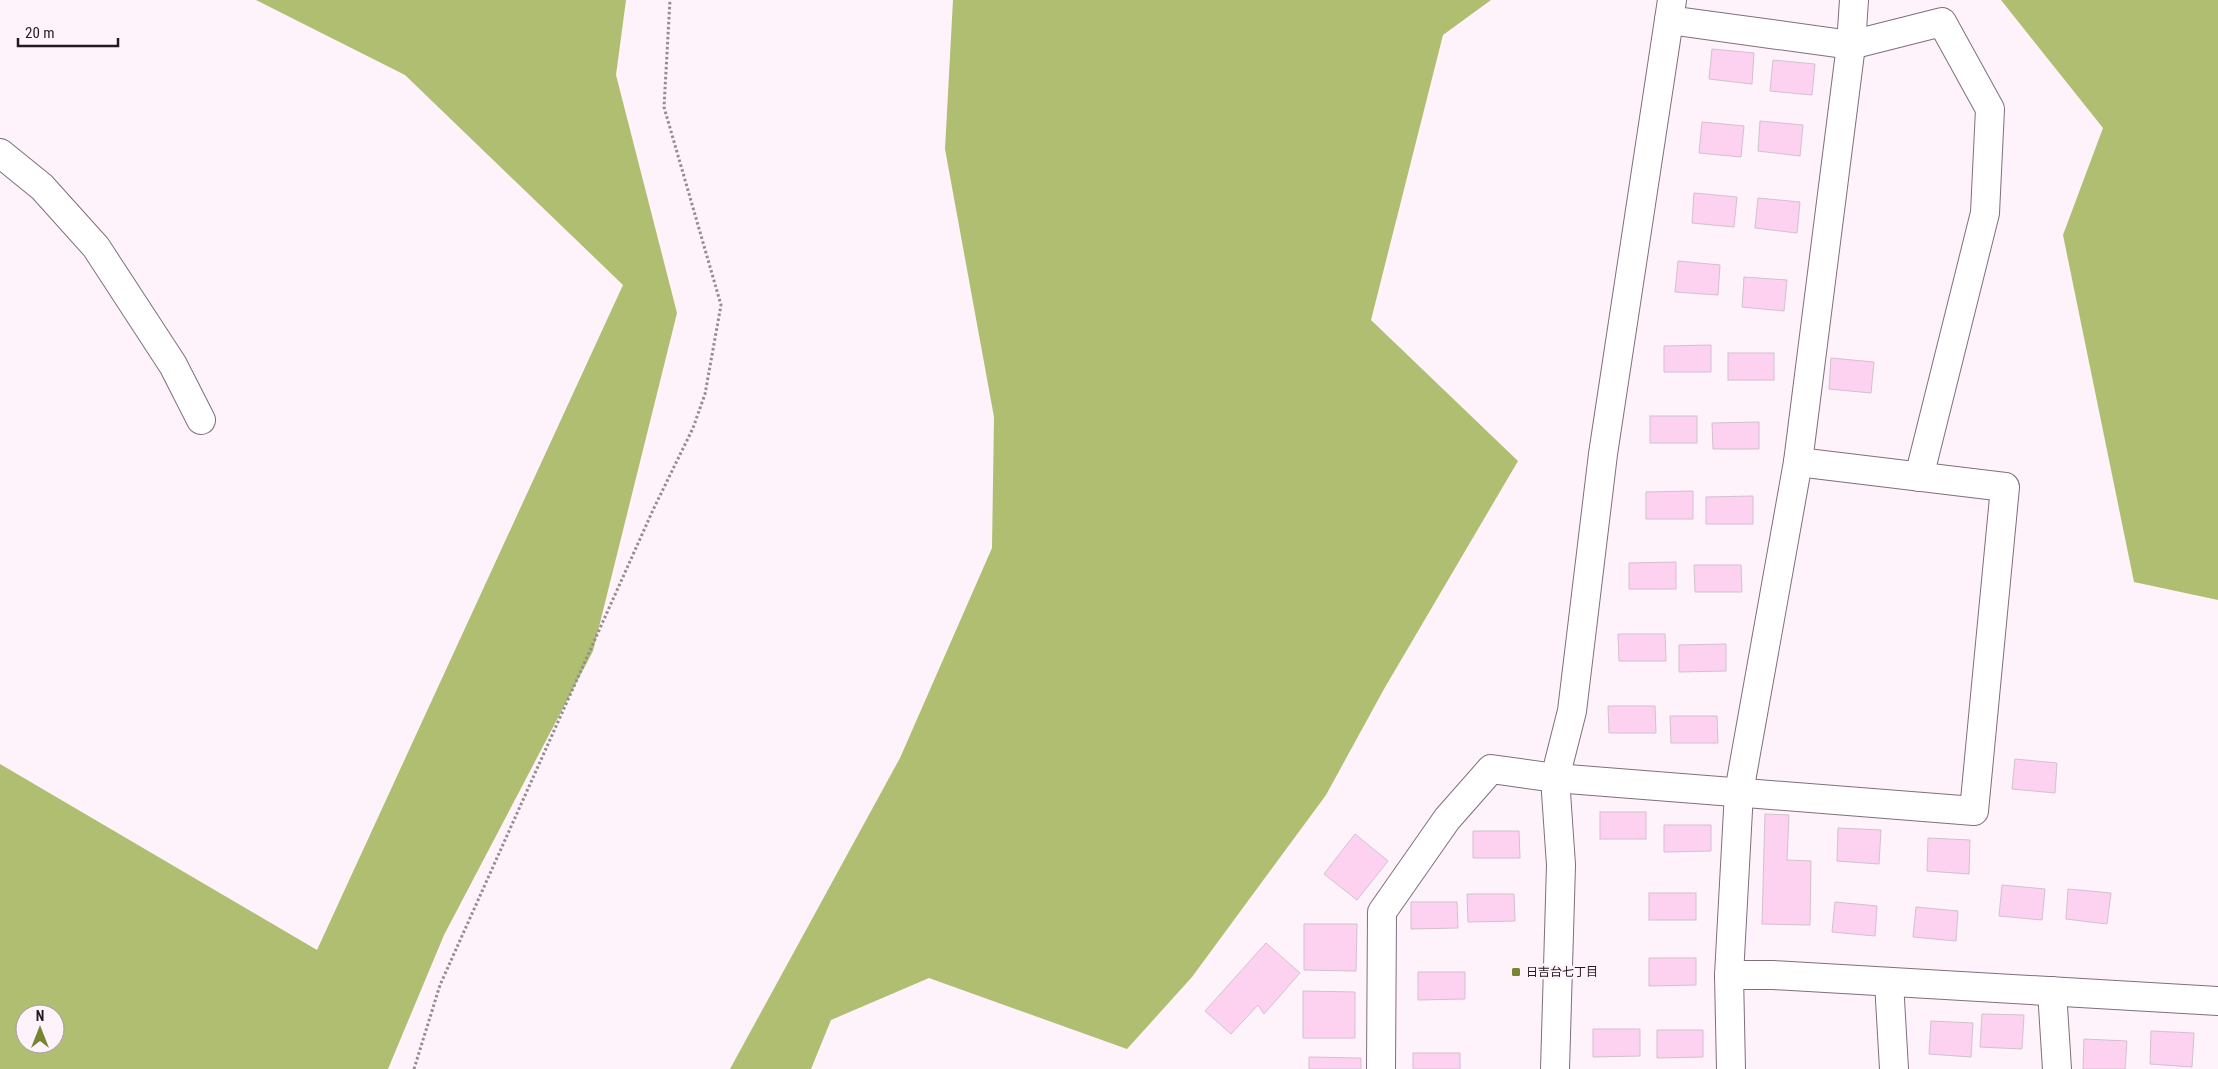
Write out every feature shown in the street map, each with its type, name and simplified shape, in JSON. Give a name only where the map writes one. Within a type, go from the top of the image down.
[{"type":"street","points":[[1731,1069],[1729,975],[1739,792],[1798,462],[1852,45],[1854,0]]},
{"type":"street","points":[[1555,1069],[1561,865],[1555,778],[1572,711],[1603,454],[1670,10],[1852,45],[1942,22],[1990,109],[1985,213],[1919,477]]},
{"type":"street","points":[[0,153],[42,187],[96,247],[174,365],[201,420]]},
{"type":"street","points":[[1381,1069],[1382,912],[1448,819],[1491,769],[1555,778],[1974,811],[2005,487],[1798,462]]},
{"type":"street","points":[[1729,975],[1773,975],[2218,1001]]},
{"type":"street","points":[[1889,982],[1894,1069]]},
{"type":"street","points":[[2052,991],[2056,1069]]},
{"type":"path","points":[[414,1069],[440,985],[653,510],[693,428],[705,394],[721,305],[664,106],[670,0]]},
{"type":"green space","points":[[256,0],[626,0],[616,75],[677,313],[593,651],[444,935],[388,1069],[0,1069],[0,764],[317,950],[623,285],[405,75]]},
{"type":"green space","points":[[953,0],[1491,0],[1443,35],[1371,320],[1518,461],[1384,689],[1326,795],[1192,977],[1127,1049],[929,978],[831,1020],[811,1069],[730,1069],[900,758],[992,548],[994,417],[945,149]]},
{"type":"green space","points":[[2001,0],[2218,0],[2218,600],[2134,582],[2063,235],[2103,128]]},
{"type":"building","points":[[1712,49],[1754,53],[1752,84],[1709,79]]},
{"type":"building","points":[[1773,60],[1815,64],[1812,95],[1770,91]]},
{"type":"building","points":[[1760,121],[1803,125],[1800,156],[1758,151]]},
{"type":"building","points":[[1702,122],[1744,126],[1741,157],[1699,153]]},
{"type":"building","points":[[1694,193],[1737,197],[1734,227],[1692,223]]},
{"type":"building","points":[[1758,198],[1800,202],[1797,233],[1755,228]]},
{"type":"building","points":[[1678,261],[1720,265],[1718,295],[1675,292]]},
{"type":"building","points":[[1744,277],[1787,280],[1784,311],[1742,307]]},
{"type":"building","points":[[1711,345],[1711,372],[1664,372],[1664,346]]},
{"type":"building","points":[[1728,353],[1774,353],[1774,380],[1728,380]]},
{"type":"building","points":[[1831,358],[1874,362],[1871,393],[1829,389]]},
{"type":"building","points":[[1650,416],[1697,416],[1697,443],[1650,443]]},
{"type":"building","points":[[1759,422],[1759,449],[1713,449],[1712,423]]},
{"type":"building","points":[[1693,491],[1693,519],[1646,519],[1646,492]]},
{"type":"building","points":[[1753,496],[1753,524],[1706,524],[1706,497]]},
{"type":"building","points":[[1676,562],[1676,589],[1629,589],[1629,563]]},
{"type":"building","points":[[1694,565],[1741,565],[1742,592],[1695,592]]},
{"type":"building","points":[[1618,634],[1665,634],[1666,661],[1619,661]]},
{"type":"building","points":[[1726,644],[1726,671],[1679,672],[1679,645]]},
{"type":"building","points":[[1608,706],[1655,706],[1656,733],[1609,733]]},
{"type":"building","points":[[1670,716],[1717,716],[1718,743],[1671,743]]},
{"type":"building","points":[[2015,759],[2057,763],[2055,793],[2012,789]]},
{"type":"building","points":[[1600,812],[1646,812],[1646,839],[1600,839]]},
{"type":"building","points":[[1765,814],[1789,815],[1787,860],[1811,861],[1810,925],[1762,924]]},
{"type":"building","points":[[1664,825],[1711,825],[1711,851],[1664,852]]},
{"type":"building","points":[[1838,828],[1881,830],[1879,864],[1837,861]]},
{"type":"building","points":[[1473,831],[1519,831],[1520,858],[1473,858]]},
{"type":"building","points":[[1355,834],[1388,861],[1357,900],[1324,874]]},
{"type":"building","points":[[1928,838],[1970,840],[1969,874],[1927,871]]},
{"type":"building","points":[[2002,885],[2045,889],[2042,920],[1999,916]]},
{"type":"building","points":[[2068,889],[2111,893],[2107,924],[2066,919]]},
{"type":"building","points":[[1649,893],[1696,893],[1696,920],[1649,920]]},
{"type":"building","points":[[1467,894],[1514,894],[1515,921],[1468,922]]},
{"type":"building","points":[[1411,902],[1457,902],[1458,928],[1411,929]]},
{"type":"building","points":[[1835,902],[1877,906],[1875,936],[1832,932]]},
{"type":"building","points":[[1916,907],[1958,911],[1956,941],[1913,937]]},
{"type":"building","points":[[1304,924],[1357,924],[1356,971],[1304,970]]},
{"type":"building","points":[[1266,943],[1300,973],[1264,1014],[1258,1005],[1231,1034],[1205,1011]]},
{"type":"building","points":[[1649,958],[1696,958],[1696,985],[1649,986]]},
{"type":"building","points":[[1418,972],[1465,972],[1465,999],[1418,1000]]},
{"type":"building","points":[[1303,991],[1355,992],[1355,1038],[1303,1038]]},
{"type":"building","points":[[1982,1014],[2024,1015],[2022,1049],[1980,1047]]},
{"type":"building","points":[[1931,1021],[1973,1023],[1971,1057],[1929,1054]]},
{"type":"building","points":[[1593,1029],[1640,1029],[1640,1056],[1593,1057]]},
{"type":"building","points":[[1657,1030],[1703,1030],[1703,1057],[1657,1058]]},
{"type":"building","points":[[2151,1031],[2194,1033],[2192,1067],[2150,1064]]},
{"type":"building","points":[[2084,1039],[2127,1041],[2125,1069],[2083,1069]]},
{"type":"building","points":[[1413,1053],[1460,1053],[1460,1069],[1413,1069]]},
{"type":"building","points":[[1309,1057],[1361,1058],[1361,1069],[1309,1069]]},
{"type":"place","name":"日吉台七丁目","points":[[1516,972]]}]
